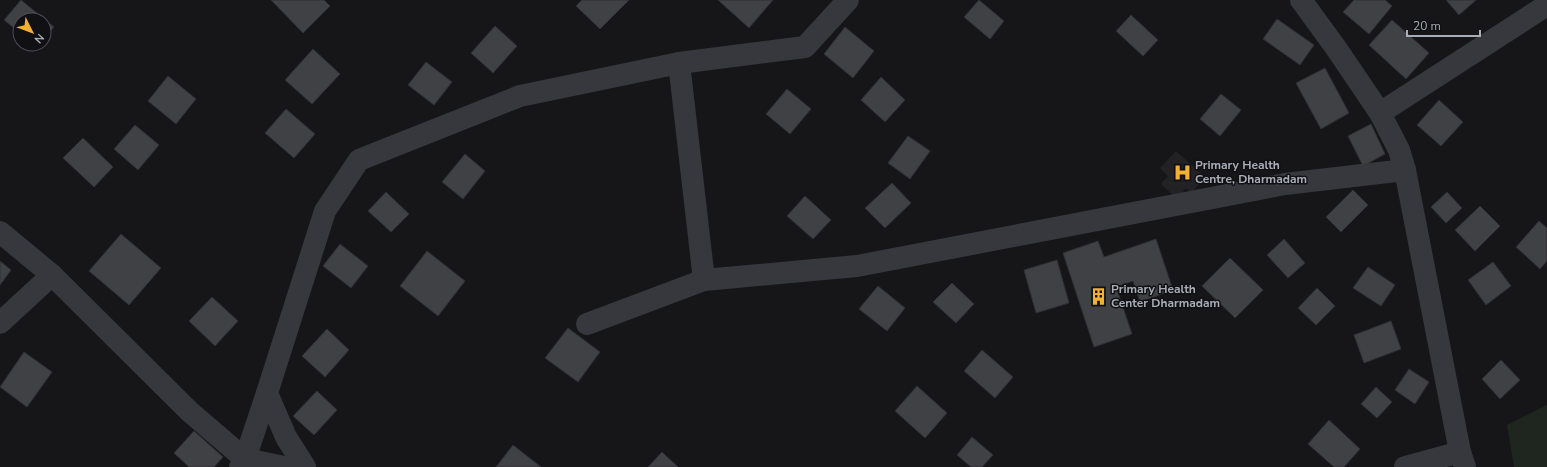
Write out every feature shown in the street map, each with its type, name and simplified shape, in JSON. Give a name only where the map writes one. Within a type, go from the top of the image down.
[{"type":"street","points":[[242,463],[267,392],[325,211],[359,160],[520,96],[679,63],[805,46],[848,0]]},
{"type":"street","points":[[1301,0],[1380,113],[1399,150],[1405,170],[1462,459],[1405,467]]},
{"type":"street","points":[[1380,113],[1547,5]]},
{"type":"street","points":[[679,63],[704,280]]},
{"type":"street","points":[[587,324],[704,280],[857,266],[1285,184],[1405,170]]},
{"type":"street","points":[[0,232],[52,274],[242,463],[284,467]]},
{"type":"street","points":[[0,323],[52,274]]},
{"type":"street","points":[[267,392],[286,437],[305,467]]},
{"type":"shaded area","name":"Primary Health Centre, Dharmadam","points":[[1176,151],[1205,177],[1191,193],[1186,188],[1177,199],[1161,184],[1168,176],[1160,168]]},
{"type":"shaded area","points":[[1547,405],[1547,467],[1514,467],[1507,425]]},
{"type":"building","points":[[21,0],[36,12],[12,12],[12,26],[4,20]]},
{"type":"building","points":[[271,0],[324,0],[330,6],[303,33]]},
{"type":"building","points":[[582,0],[629,0],[600,29],[576,6]]},
{"type":"building","points":[[718,0],[773,0],[749,28]]},
{"type":"building","points":[[979,0],[1004,21],[990,39],[964,17]]},
{"type":"building","points":[[1354,0],[1385,0],[1392,6],[1369,34],[1343,12]]},
{"type":"building","points":[[1446,0],[1476,0],[1459,15]]},
{"type":"building","points":[[1131,15],[1158,40],[1143,56],[1116,31]]},
{"type":"building","points":[[1277,19],[1314,45],[1300,65],[1263,39]]},
{"type":"building","points":[[1392,20],[1429,53],[1406,79],[1369,45]]},
{"type":"building","points":[[495,26],[517,46],[493,73],[471,53]]},
{"type":"building","points":[[845,27],[874,51],[853,78],[824,54]]},
{"type":"building","points":[[313,49],[340,74],[312,104],[285,80]]},
{"type":"building","points":[[426,62],[452,82],[434,105],[408,85]]},
{"type":"building","points":[[1325,68],[1349,113],[1321,129],[1296,83]]},
{"type":"building","points":[[168,76],[196,99],[176,124],[148,101]]},
{"type":"building","points":[[881,77],[905,100],[885,122],[861,100]]},
{"type":"building","points":[[787,89],[811,109],[790,134],[766,114]]},
{"type":"building","points":[[1221,94],[1241,110],[1220,136],[1200,119]]},
{"type":"building","points":[[1439,100],[1463,122],[1441,146],[1417,125]]},
{"type":"building","points":[[286,109],[315,134],[294,158],[265,133]]},
{"type":"building","points":[[1371,124],[1385,154],[1363,166],[1348,136]]},
{"type":"building","points":[[135,125],[159,145],[138,170],[114,149]]},
{"type":"building","points":[[908,136],[930,151],[910,179],[888,163]]},
{"type":"building","points":[[83,138],[113,167],[94,187],[63,158]]},
{"type":"building","points":[[465,154],[485,171],[463,199],[442,182]]},
{"type":"building","points":[[892,183],[911,203],[885,228],[865,208]]},
{"type":"building","points":[[1353,190],[1368,205],[1341,232],[1326,217]]},
{"type":"building","points":[[386,192],[409,214],[391,232],[368,211]]},
{"type":"building","points":[[1447,192],[1462,208],[1446,223],[1431,207]]},
{"type":"building","points":[[805,196],[831,220],[813,239],[787,216]]},
{"type":"building","points":[[1480,206],[1500,226],[1475,251],[1455,230]]},
{"type":"building","points":[[1539,221],[1547,228],[1547,261],[1540,269],[1516,247]]},
{"type":"building","points":[[121,234],[161,268],[129,305],[89,271]]},
{"type":"building","name":"Primary Health Center Dharmadam","points":[[1156,239],[1173,290],[1140,302],[1133,281],[1116,287],[1132,334],[1094,347],[1063,253],[1098,241],[1104,257]]},
{"type":"building","points":[[1284,239],[1305,263],[1288,278],[1267,255]]},
{"type":"building","points":[[340,244],[368,266],[351,288],[323,266]]},
{"type":"building","points":[[427,251],[465,281],[438,316],[400,286]]},
{"type":"building","points":[[1230,258],[1263,290],[1235,318],[1202,286]]},
{"type":"building","points":[[1057,260],[1069,303],[1036,313],[1024,270]]},
{"type":"building","points":[[0,261],[11,270],[0,285]]},
{"type":"building","points":[[1493,262],[1511,286],[1486,305],[1468,280]]},
{"type":"building","points":[[1368,267],[1395,285],[1381,306],[1353,288]]},
{"type":"building","points":[[952,283],[974,304],[956,323],[933,302]]},
{"type":"building","points":[[878,286],[905,308],[887,331],[859,309]]},
{"type":"building","points":[[1317,288],[1335,306],[1316,325],[1298,308]]},
{"type":"building","points":[[212,297],[238,321],[215,346],[189,321]]},
{"type":"building","points":[[1391,321],[1401,349],[1364,363],[1354,335]]},
{"type":"building","points":[[568,328],[600,352],[578,382],[545,358]]},
{"type":"building","points":[[327,329],[349,350],[325,377],[302,356]]},
{"type":"building","points":[[982,350],[1013,377],[995,398],[964,371]]},
{"type":"building","points":[[24,352],[52,372],[27,407],[0,387]]},
{"type":"building","points":[[1501,360],[1520,380],[1500,399],[1482,379]]},
{"type":"building","points":[[1409,369],[1429,382],[1415,404],[1395,390]]},
{"type":"building","points":[[917,386],[947,413],[925,438],[895,411]]},
{"type":"building","points":[[1376,387],[1392,402],[1377,418],[1361,404]]},
{"type":"building","points":[[317,391],[337,410],[314,435],[293,416]]},
{"type":"building","points":[[1329,420],[1360,449],[1344,467],[1334,467],[1308,444]]},
{"type":"building","points":[[194,431],[223,457],[214,467],[189,467],[174,453]]},
{"type":"building","points":[[972,437],[993,455],[982,467],[971,467],[957,455]]},
{"type":"building","points":[[513,445],[541,467],[496,467]]},
{"type":"building","points":[[662,452],[678,467],[648,467]]},
{"type":"place","name":"Primary Health Centre, Dharmadam","points":[[1182,172]]},
{"type":"place","name":"Primary Health Center Dharmadam","points":[[1098,296]]}]
